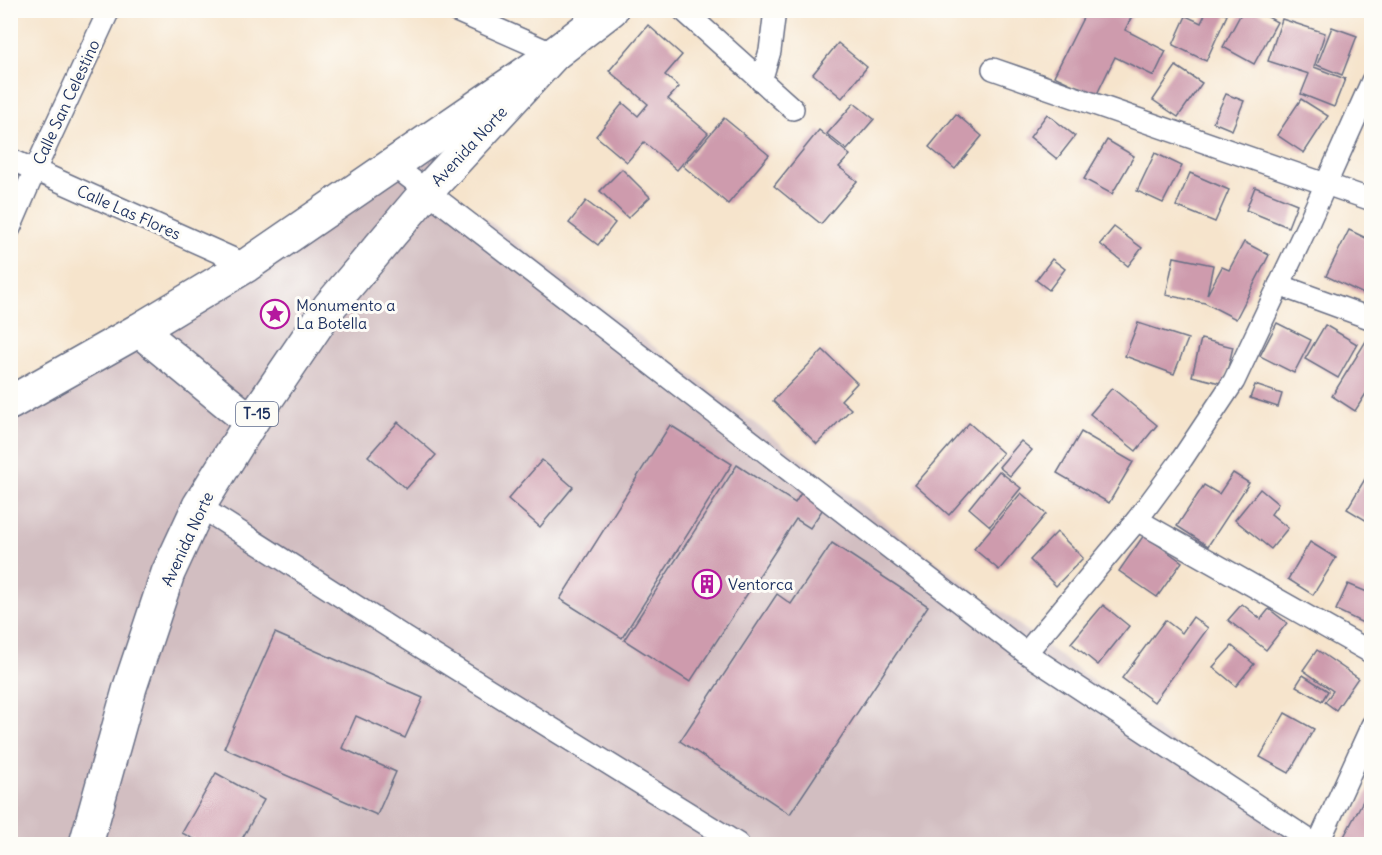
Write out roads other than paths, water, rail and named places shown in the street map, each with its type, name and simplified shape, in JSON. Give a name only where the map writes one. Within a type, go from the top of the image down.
[{"type":"highway","name":"Avenida Norte","points":[[10,403],[140,330],[247,265],[554,54],[611,10]]},
{"type":"highway","name":"Avenida Norte","points":[[86,844],[130,687],[168,573],[199,506],[251,422],[328,307],[427,191],[554,54]]},
{"type":"highway","points":[[140,330],[251,422]]},
{"type":"street","name":"Calle San Celestino","points":[[10,228],[109,10]]},
{"type":"street","points":[[454,10],[554,54]]},
{"type":"street","points":[[683,10],[793,109]]},
{"type":"street","points":[[761,81],[770,51],[775,10]]},
{"type":"street","points":[[993,69],[1371,200]]},
{"type":"street","points":[[1026,653],[1137,520],[1234,381],[1326,184],[1371,81]]},
{"type":"street","name":"Calle Las Flores","points":[[10,159],[247,265]]},
{"type":"street","points":[[393,165],[1026,653],[1317,844],[1371,725]]},
{"type":"street","points":[[1279,285],[1371,319]]},
{"type":"street","points":[[199,506],[738,844]]},
{"type":"street","points":[[1137,520],[1371,653]]},
{"type":"place","name":"Monumento a La Botella","points":[[275,314]]},
{"type":"place","name":"Ventorca","points":[[707,584]]}]
